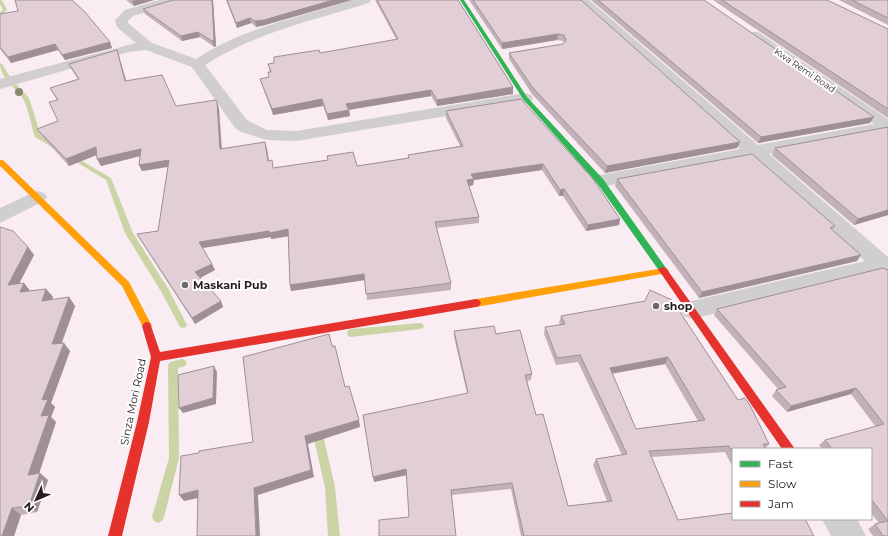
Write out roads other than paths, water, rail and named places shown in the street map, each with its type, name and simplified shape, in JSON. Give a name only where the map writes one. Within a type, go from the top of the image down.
[{"type":"street","points":[[172,0],[136,9],[124,16],[121,20],[122,24],[147,46],[197,64],[241,124],[250,130],[263,135],[296,136],[525,98]]},
{"type":"street","points":[[197,64],[220,49],[245,38],[365,0]]},
{"type":"street","points":[[462,0],[525,98],[600,181],[788,448]]},
{"type":"street","points":[[582,0],[886,267]]},
{"type":"street","name":"Kwa Remi Road","points":[[744,29],[888,126]]},
{"type":"street","points":[[0,84],[128,48],[147,46]]},
{"type":"street","points":[[497,55],[512,52]]},
{"type":"street","points":[[600,181],[888,126]]},
{"type":"street","name":"Sinza Mori Road","points":[[0,162],[126,284],[145,322],[156,357],[143,422],[115,536]]},
{"type":"street","points":[[0,216],[37,197]]},
{"type":"street","points":[[692,310],[886,267]]},
{"type":"street","points":[[156,357],[664,271]]},
{"type":"street","points":[[839,520],[850,536]]},
{"type":"waterway","points":[[0,0],[5,10],[0,15]]},
{"type":"waterway","points":[[0,65],[10,81],[26,98],[38,137],[57,148]]},
{"type":"waterway","points":[[70,156],[109,179],[129,233],[166,292],[183,325]]},
{"type":"waterway","points":[[351,333],[420,326]]},
{"type":"waterway","points":[[158,517],[174,458],[173,365],[182,363]]},
{"type":"waterway","points":[[317,431],[330,487],[334,536]]},
{"type":"place","name":"Maskani Pub","points":[[185,285]]},
{"type":"place","name":"shop","points":[[656,306]]}]
